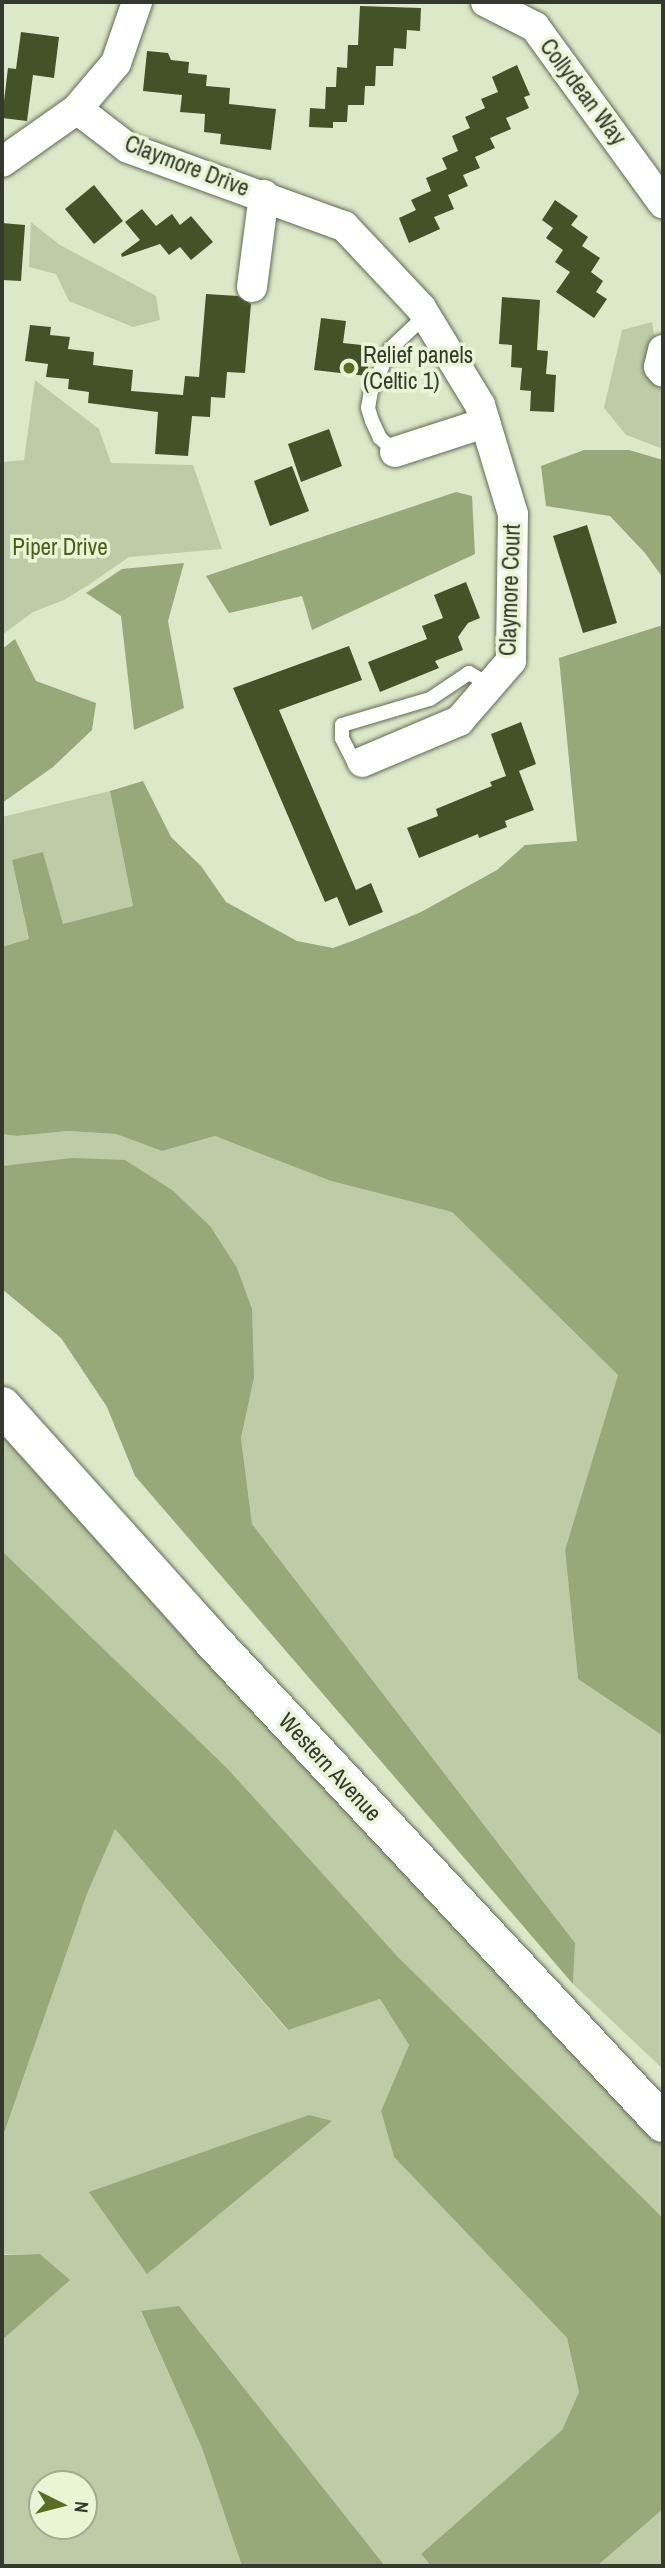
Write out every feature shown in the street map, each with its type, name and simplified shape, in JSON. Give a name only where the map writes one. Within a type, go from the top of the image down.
[{"type":"main road","name":"Western Avenue","points":[[2,1406],[209,1637],[663,2123]]},
{"type":"street","points":[[2,162],[77,109],[116,64],[137,2]]},
{"type":"street","name":"Collydean Way","points":[[486,2],[535,27],[663,203]]},
{"type":"street","name":"Claymore Drive","points":[[77,109],[128,148],[207,179],[264,195],[344,226],[426,315],[480,405],[485,423]]},
{"type":"street","name":"Claymore Drive","points":[[252,287],[264,195]]},
{"type":"street","points":[[663,350],[659,367],[663,372]]},
{"type":"street","points":[[395,452],[485,423]]},
{"type":"street","name":"Claymore Court","points":[[362,762],[458,721],[511,661],[513,514],[485,423]]},
{"type":"lane","points":[[395,452],[380,438],[372,421],[368,408],[371,391],[390,349],[426,315]]},
{"type":"lane","points":[[362,762],[354,760],[342,738],[342,725],[430,699],[469,673],[490,685]]},
{"type":"green space","points":[[31,222],[60,245],[156,296],[160,320],[133,327],[69,301],[56,274],[29,267]]},
{"type":"green space","points":[[652,322],[659,367],[663,372],[663,449],[626,435],[604,408],[622,330]]},
{"type":"green space","name":"Piper Drive","points":[[35,380],[99,429],[111,463],[193,465],[222,549],[129,557],[64,600],[33,612],[2,635],[2,462],[24,460]]},
{"type":"green space","points":[[584,450],[629,450],[663,460],[663,578],[645,553],[610,516],[546,506],[541,466]]},
{"type":"green space","points":[[456,492],[472,496],[475,554],[312,630],[302,596],[229,613],[206,576]]},
{"type":"green space","points":[[184,563],[168,621],[184,708],[134,730],[121,616],[86,593],[122,569]]},
{"type":"green space","points":[[663,625],[663,1736],[578,1679],[565,1550],[618,1375],[452,1212],[331,1181],[215,1136],[162,1151],[116,1134],[68,1131],[17,1136],[2,1134],[2,947],[29,939],[12,860],[43,852],[63,924],[133,906],[110,791],[143,781],[171,837],[201,866],[226,902],[297,941],[333,948],[421,912],[497,870],[525,845],[577,841],[559,658]]},
{"type":"green space","points":[[15,639],[36,681],[96,703],[92,730],[53,767],[2,803],[2,649]]},
{"type":"green space","points":[[110,791],[133,906],[63,925],[43,853],[12,860],[29,940],[2,947],[2,817]]},
{"type":"green space","points":[[68,1131],[116,1134],[162,1151],[215,1136],[331,1181],[452,1212],[618,1375],[565,1550],[578,1679],[663,1736],[663,2069],[573,1984],[575,1943],[252,1524],[241,1438],[254,1378],[11,1165],[2,1166],[2,1134],[17,1136]]},
{"type":"green space","points":[[72,1158],[125,1160],[172,1190],[210,1226],[237,1268],[252,1309],[254,1378],[241,1438],[252,1524],[575,1943],[573,1984],[135,1476],[107,1407],[61,1338],[2,1289],[2,1166]]},
{"type":"green space","points":[[2,1425],[663,2137],[663,2218],[398,1957],[227,1768],[2,1551]]},
{"type":"green space","points":[[2,1551],[227,1768],[398,1957],[663,2218],[663,2509],[597,2566],[431,2566],[421,2554],[562,2430],[579,2392],[567,2338],[394,2157],[381,2111],[409,2045],[380,1999],[288,2030],[115,1829],[87,1894],[2,2139]]},
{"type":"green space","points":[[115,1829],[287,2030],[380,1999],[409,2045],[381,2111],[394,2157],[567,2338],[579,2392],[562,2430],[421,2554],[431,2566],[385,2566],[179,2306],[141,2312],[202,2448],[242,2566],[2,2566],[2,2340],[69,2280],[40,2254],[2,2254],[2,2139],[87,1894]]},
{"type":"green space","points":[[309,2115],[332,2121],[147,2274],[89,2192]]},
{"type":"green space","points":[[40,2254],[70,2280],[2,2340],[2,2255]]},
{"type":"green space","points":[[179,2306],[385,2566],[242,2566],[202,2448],[141,2311]]},
{"type":"green space","points":[[663,2509],[663,2566],[597,2566]]},
{"type":"building","points":[[360,6],[421,8],[420,31],[407,30],[406,49],[394,48],[393,66],[376,66],[375,86],[365,86],[364,105],[348,105],[347,122],[333,122],[333,128],[309,127],[310,108],[325,109],[326,87],[336,87],[337,67],[347,68],[348,45],[358,45]]},
{"type":"building","points":[[21,32],[59,37],[54,78],[33,75],[27,121],[2,118],[8,68],[16,69]]},
{"type":"building","points":[[147,51],[168,53],[171,60],[189,62],[188,73],[207,75],[206,86],[230,88],[229,104],[276,109],[271,150],[220,144],[221,134],[204,132],[205,114],[180,112],[182,95],[143,91]]},
{"type":"building","points":[[517,65],[530,95],[524,97],[529,108],[506,118],[511,129],[490,138],[495,148],[475,157],[480,168],[463,175],[468,186],[448,195],[454,209],[434,217],[440,229],[409,243],[399,218],[416,210],[411,200],[431,191],[426,178],[447,169],[442,158],[458,151],[452,136],[470,128],[465,117],[485,108],[481,99],[498,92],[492,77]]},
{"type":"building","points":[[94,185],[123,221],[94,244],[65,209]]},
{"type":"building","points":[[555,200],[578,216],[571,225],[588,237],[582,246],[600,258],[591,272],[603,281],[596,292],[607,299],[594,318],[556,292],[570,272],[555,262],[563,250],[546,238],[553,228],[542,220]]},
{"type":"building","points":[[142,209],[156,226],[172,214],[180,225],[191,216],[213,242],[191,260],[180,247],[169,255],[160,244],[122,257],[121,254],[140,240],[125,222]]},
{"type":"building","points":[[2,223],[25,225],[21,281],[2,280]]},
{"type":"building","points":[[206,294],[238,296],[251,304],[245,373],[227,372],[225,398],[211,397],[210,417],[192,416],[188,456],[155,454],[158,412],[88,403],[89,392],[68,389],[69,379],[46,377],[48,364],[25,361],[30,325],[51,327],[50,335],[70,337],[68,349],[94,352],[93,365],[133,370],[131,391],[183,395],[185,376],[199,377]]},
{"type":"building","points":[[502,297],[540,300],[537,350],[548,351],[546,374],[556,375],[554,412],[530,411],[531,391],[520,390],[522,368],[511,367],[512,345],[499,344]]},
{"type":"building","points":[[321,318],[346,321],[343,343],[371,346],[367,376],[314,370]]},
{"type":"building","points":[[329,429],[342,466],[301,482],[288,444]]},
{"type":"building","points":[[292,466],[309,511],[270,526],[254,481]]},
{"type":"building","points":[[587,525],[617,623],[583,633],[553,536]]},
{"type":"building","points":[[466,582],[480,618],[468,623],[458,637],[463,650],[435,661],[439,668],[380,692],[368,662],[427,639],[422,626],[443,618],[434,595]]},
{"type":"building","points":[[349,646],[362,680],[279,710],[356,890],[371,883],[383,912],[349,926],[337,897],[325,902],[233,688]]},
{"type":"building","points":[[521,722],[536,764],[519,771],[534,810],[505,821],[507,827],[479,838],[478,834],[419,858],[407,828],[438,816],[436,809],[492,786],[490,782],[506,776],[491,734]]},
{"type":"place","name":"Relief panels (Celtic 1)","points":[[349,368]]}]
